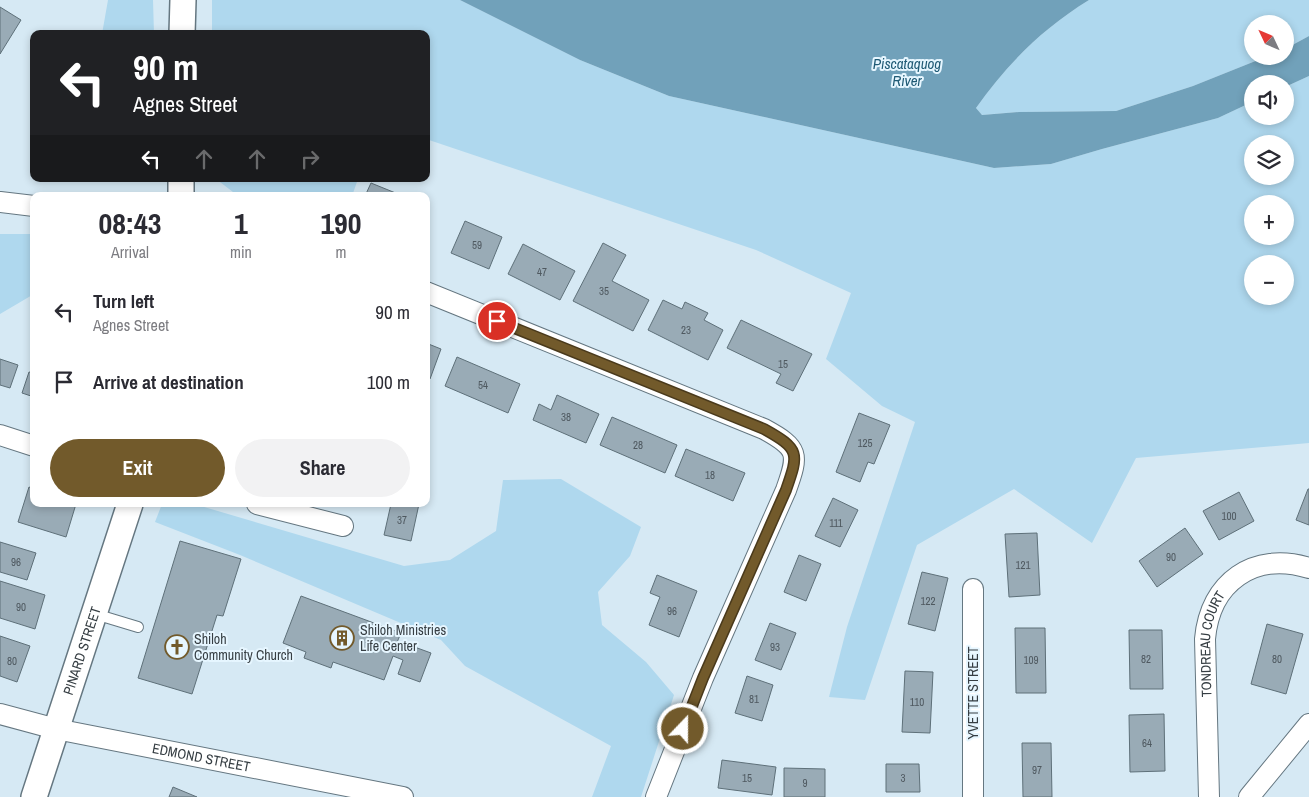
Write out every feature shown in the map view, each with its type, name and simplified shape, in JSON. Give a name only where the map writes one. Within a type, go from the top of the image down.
[{"type":"street","points":[[182,30],[183,0]]},
{"type":"street","points":[[0,202],[30,206]]},
{"type":"street","points":[[430,294],[764,429],[786,442],[795,456],[795,466],[786,490],[703,678],[656,797]]},
{"type":"street","points":[[0,435],[30,445]]},
{"type":"street","name":"PINARD STREET","points":[[34,797],[129,507]]},
{"type":"street","points":[[269,507],[343,526]]},
{"type":"street","name":"TONDREAU COURT","points":[[1209,797],[1205,638],[1206,623],[1211,608],[1230,582],[1244,572],[1260,565],[1295,564],[1309,568]]},
{"type":"street","name":"YVETTE STREET","points":[[973,589],[973,797]]},
{"type":"street","name":"EDMOND STREET","points":[[0,714],[56,729],[357,792],[403,797]]},
{"type":"street","points":[[1249,797],[1309,724]]},
{"type":"lane","points":[[94,614],[138,627]]},
{"type":"shaded area","points":[[108,0],[153,0],[154,30],[103,30]]},
{"type":"shaded area","points":[[212,0],[460,0],[580,60],[669,96],[994,168],[1051,164],[1218,118],[1244,106],[1244,125],[1294,125],[1294,83],[1309,76],[1309,443],[1136,458],[1092,543],[1014,489],[917,545],[865,700],[829,697],[847,627],[915,422],[882,406],[826,359],[851,293],[756,250],[430,140],[430,30],[212,30]]},
{"type":"shaded area","points":[[1089,0],[1309,0],[1309,36],[1294,44],[1294,15],[1244,15],[1246,65],[1193,86],[1116,111],[1019,112],[982,115],[976,108],[1013,62],[1041,35]]},
{"type":"shaded area","points":[[220,182],[357,182],[353,192],[233,192]]},
{"type":"shaded area","points":[[0,234],[30,234],[30,296],[0,314]]},
{"type":"shaded area","points":[[561,479],[641,527],[630,556],[598,592],[602,625],[646,662],[674,695],[641,797],[592,797],[611,746],[465,666],[441,640],[240,555],[155,522],[161,507],[204,507],[404,566],[450,560],[496,531],[503,480]]},
{"type":"water","name":"Piscataquog River","points":[[460,0],[1089,0],[1041,35],[1013,62],[976,108],[982,115],[1019,112],[1116,111],[1193,86],[1246,65],[1294,65],[1294,44],[1309,36],[1309,76],[1294,83],[1294,75],[1244,75],[1244,106],[1218,118],[1051,164],[994,168],[669,96],[580,60]]},
{"type":"building","points":[[0,7],[21,20],[0,54]]},
{"type":"building","points":[[371,183],[393,192],[367,192]]},
{"type":"building","points":[[465,221],[502,237],[489,269],[451,253]]},
{"type":"building","points":[[603,243],[626,255],[612,281],[649,300],[633,331],[573,301]]},
{"type":"building","points":[[523,244],[575,271],[560,300],[508,274]]},
{"type":"building","points":[[663,300],[682,309],[685,302],[708,313],[704,320],[723,330],[708,360],[648,330]]},
{"type":"building","points":[[741,320],[812,354],[793,391],[776,383],[781,374],[727,348]]},
{"type":"building","points":[[430,345],[441,349],[430,379]]},
{"type":"building","points":[[457,357],[520,384],[508,413],[445,386]]},
{"type":"building","points":[[0,359],[18,365],[10,388],[0,385]]},
{"type":"building","points":[[29,372],[30,372],[30,396],[22,393]]},
{"type":"building","points":[[557,395],[599,414],[586,443],[533,420],[539,404],[551,410]]},
{"type":"building","points":[[859,413],[890,425],[874,464],[868,462],[860,482],[836,472]]},
{"type":"building","points":[[612,417],[677,445],[665,473],[600,445]]},
{"type":"building","points":[[686,449],[745,473],[733,501],[675,476]]},
{"type":"building","points":[[29,487],[30,507],[75,507],[66,537],[18,522]]},
{"type":"building","points":[[1309,489],[1309,525],[1296,520]]},
{"type":"building","points":[[1239,492],[1254,521],[1219,540],[1203,511]]},
{"type":"building","points":[[833,498],[858,510],[840,547],[815,536]]},
{"type":"building","points":[[390,507],[418,507],[411,541],[384,535]]},
{"type":"building","points":[[1185,528],[1203,554],[1157,587],[1139,561]]},
{"type":"building","points":[[1037,533],[1040,595],[1009,597],[1005,534]]},
{"type":"building","name":"Shiloh Community Church","points":[[180,541],[241,559],[223,616],[217,615],[192,694],[138,678]]},
{"type":"building","points":[[0,542],[36,553],[27,580],[0,572]]},
{"type":"building","points":[[799,555],[821,564],[806,601],[784,592]]},
{"type":"building","points":[[922,572],[948,578],[935,631],[908,624]]},
{"type":"building","points":[[657,575],[697,591],[679,637],[649,625],[660,597],[650,593]]},
{"type":"building","points":[[0,581],[45,595],[35,629],[0,618]]},
{"type":"building","name":"Shiloh Ministries Life Center","points":[[301,596],[401,633],[395,647],[406,651],[409,645],[431,653],[420,682],[398,674],[403,660],[393,656],[384,680],[333,662],[331,668],[304,658],[306,652],[283,643]]},
{"type":"building","points":[[770,623],[796,633],[781,670],[755,660]]},
{"type":"building","points":[[1267,624],[1303,634],[1286,694],[1251,684]]},
{"type":"building","points":[[1015,628],[1045,628],[1046,693],[1016,693]]},
{"type":"building","points":[[1129,630],[1162,630],[1163,689],[1130,689]]},
{"type":"building","points":[[0,636],[30,646],[17,682],[0,676]]},
{"type":"building","points":[[905,671],[933,672],[930,733],[902,732]]},
{"type":"building","points":[[747,676],[773,685],[762,721],[735,713]]},
{"type":"building","points":[[1164,714],[1165,771],[1130,772],[1129,715]]},
{"type":"building","points":[[1022,743],[1051,743],[1052,797],[1023,797]]},
{"type":"building","points":[[722,760],[776,767],[772,795],[718,788]]},
{"type":"building","points":[[886,764],[919,764],[920,792],[886,792]]},
{"type":"building","points":[[784,768],[825,769],[825,797],[784,797]]},
{"type":"building","points":[[173,787],[197,797],[169,797]]},
{"type":"place","name":"Shiloh Ministries Life Center","points":[[342,638]]},
{"type":"place","name":"Shiloh Community Church","points":[[177,647]]},
{"type":"route","points":[[497,321],[764,429],[786,442],[795,456],[795,466],[786,490],[703,678],[683,729]]}]
